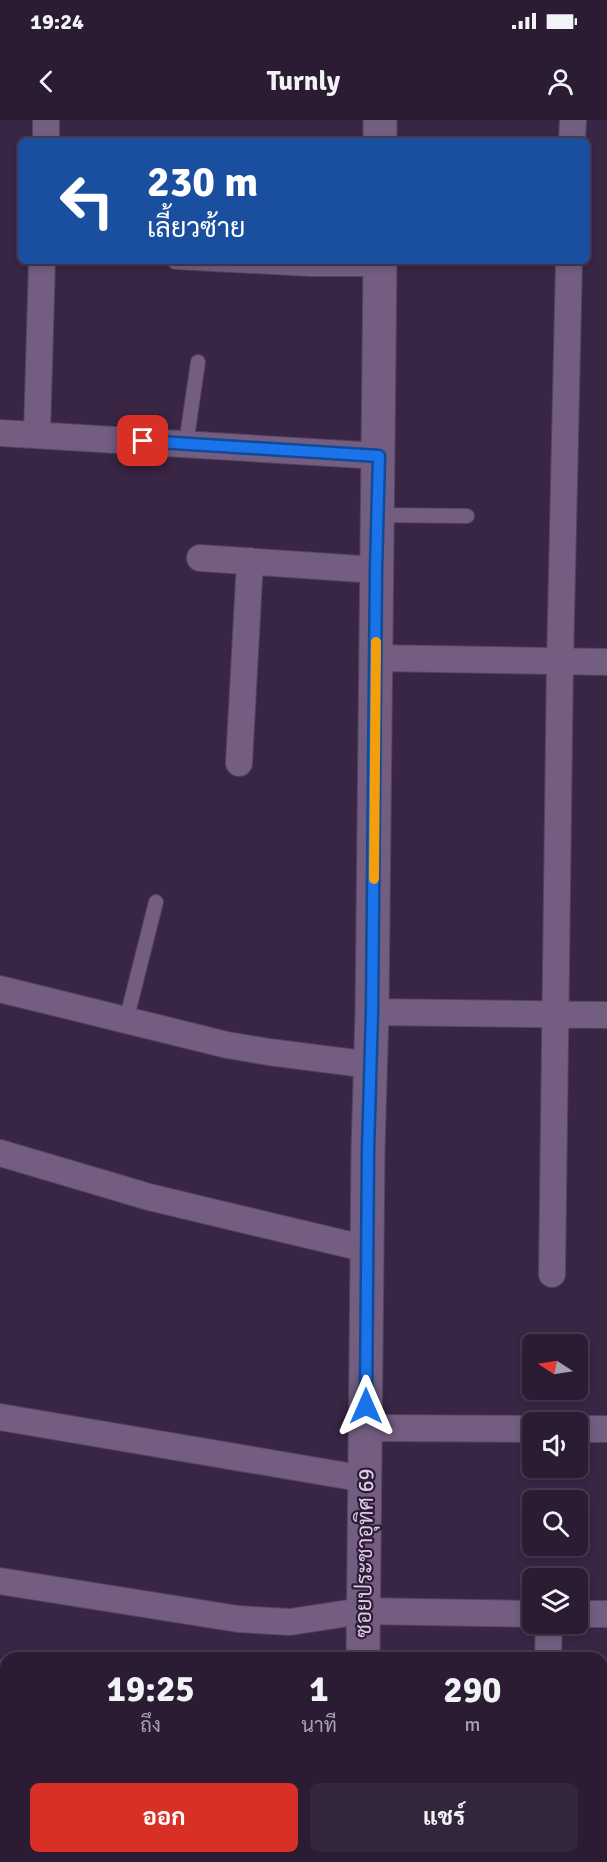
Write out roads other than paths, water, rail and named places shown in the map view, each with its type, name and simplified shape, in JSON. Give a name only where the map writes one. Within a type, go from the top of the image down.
[{"type":"street","points":[[46,120],[46,138]]},
{"type":"street","points":[[380,120],[380,138]]},
{"type":"street","points":[[572,138],[573,120]]},
{"type":"street","points":[[37,434],[42,264]]},
{"type":"street","points":[[552,1274],[560,661],[570,264]]},
{"type":"street","name":"ซอยประชาอุทิศ 69","points":[[363,1652],[380,265]]},
{"type":"street","points":[[0,433],[379,456]]},
{"type":"street","points":[[200,558],[376,570]]},
{"type":"street","points":[[239,763],[250,561]]},
{"type":"street","points":[[376,657],[607,662]]},
{"type":"street","points":[[0,988],[227,1045],[371,1065]]},
{"type":"street","points":[[372,1012],[607,1015]]},
{"type":"street","points":[[0,1153],[149,1197],[367,1249]]},
{"type":"street","points":[[0,1417],[365,1479]]},
{"type":"street","points":[[366,1428],[522,1429]]},
{"type":"street","points":[[588,1429],[607,1429]]},
{"type":"street","points":[[0,1581],[238,1619],[290,1622],[362,1611],[522,1614]]},
{"type":"street","points":[[588,1614],[607,1614]]},
{"type":"street","points":[[548,1652],[549,1634]]},
{"type":"lane","points":[[214,264],[311,269],[380,265]]},
{"type":"lane","points":[[186,444],[198,362]]},
{"type":"lane","points":[[378,515],[467,516]]},
{"type":"lane","points":[[126,1021],[156,903]]}]
